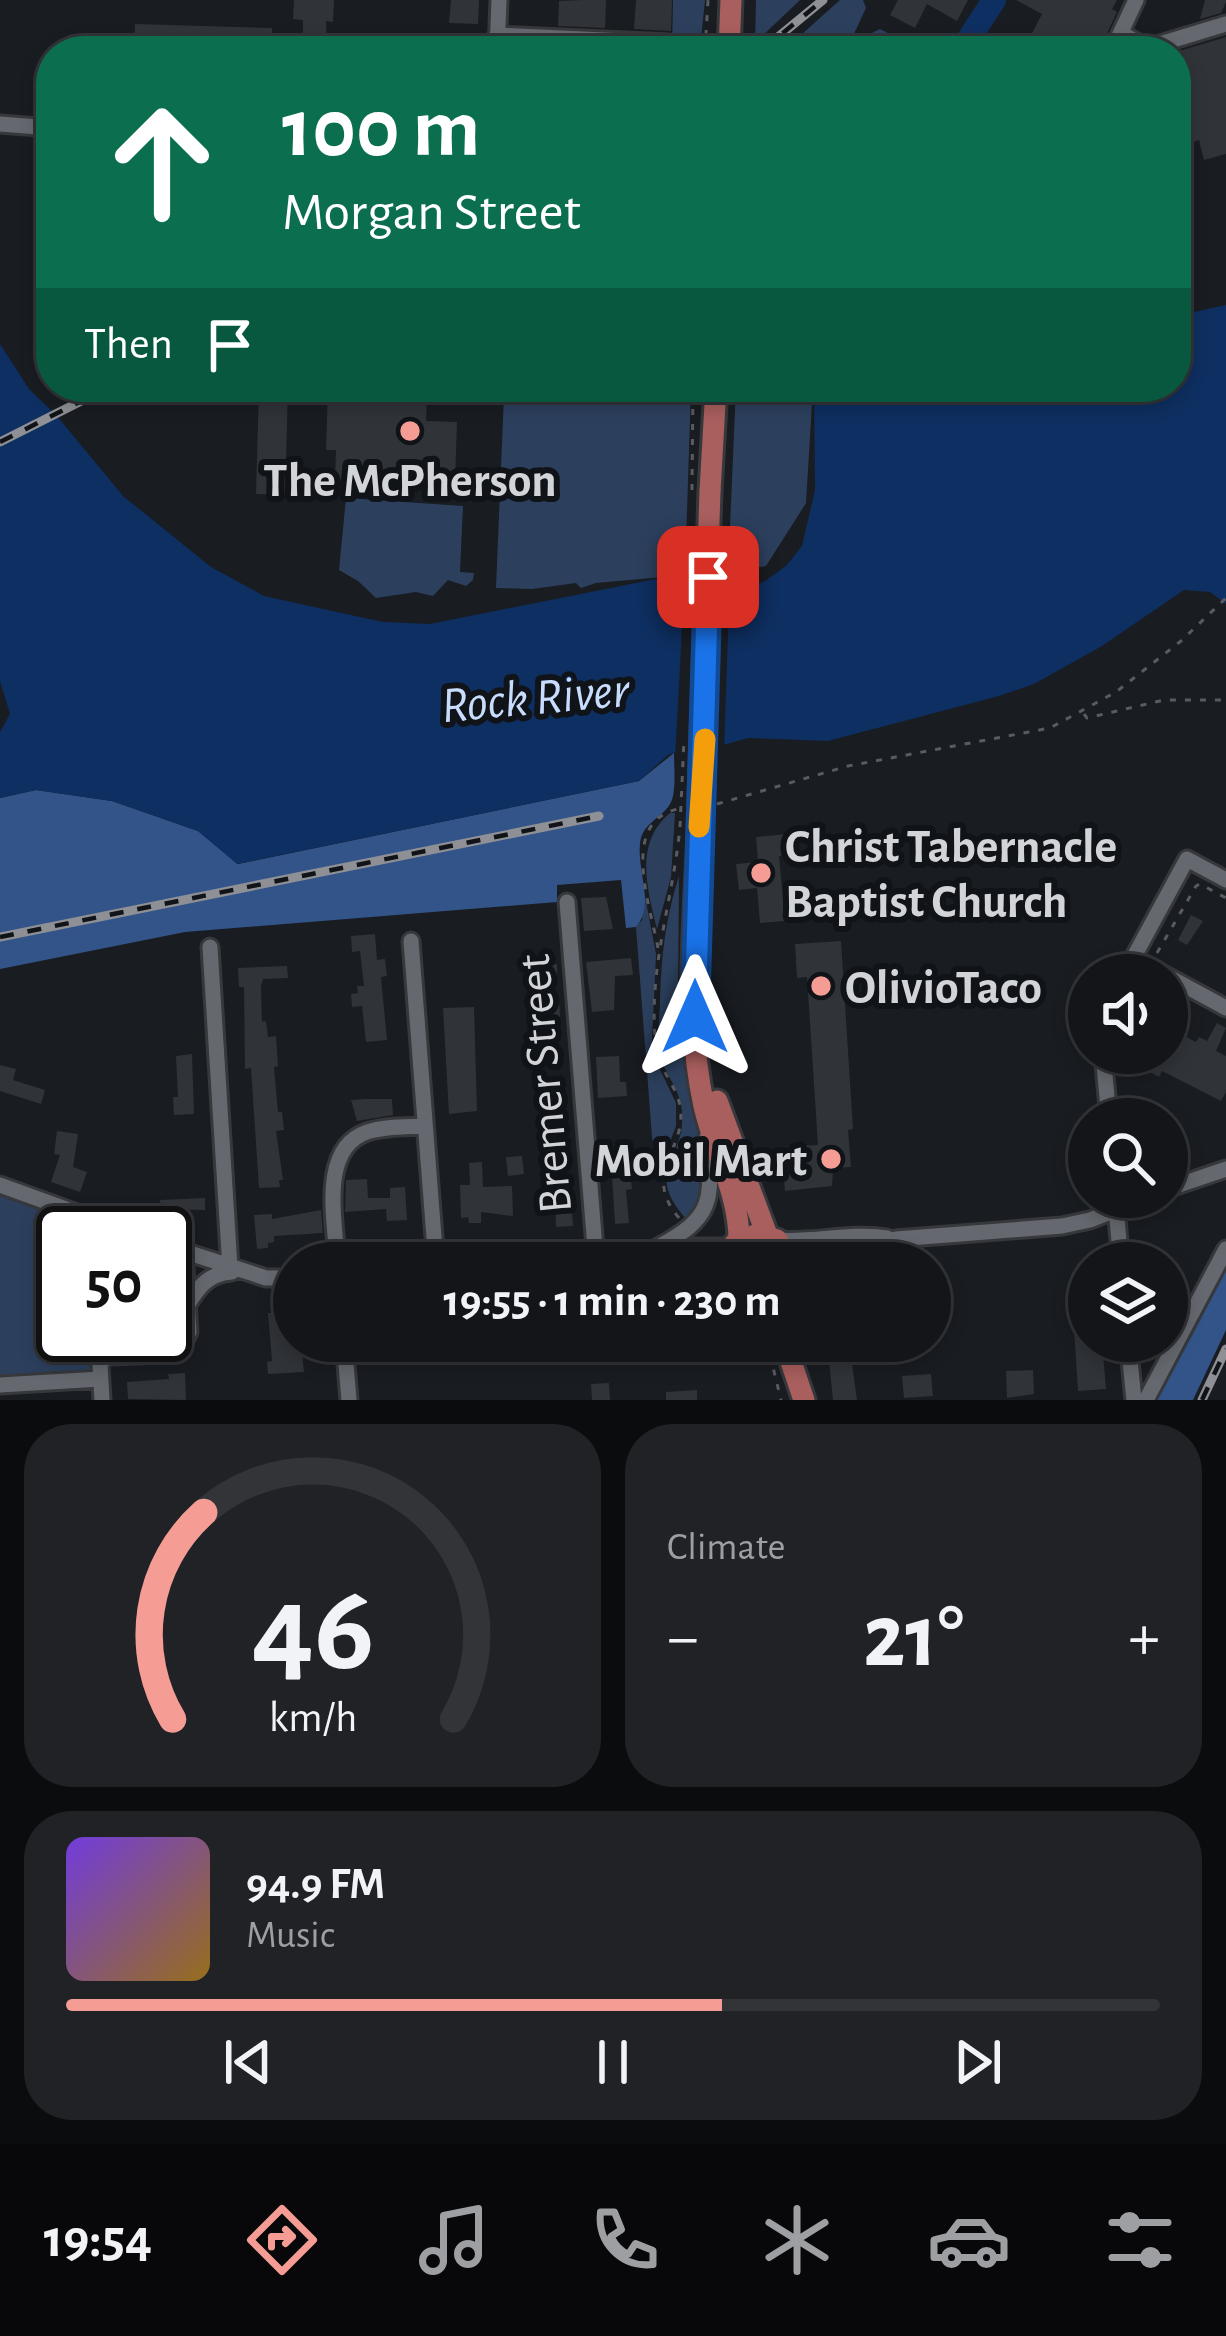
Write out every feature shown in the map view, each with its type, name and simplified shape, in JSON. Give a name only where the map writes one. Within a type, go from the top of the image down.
[{"type":"main road","points":[[730,36],[731,0]]},
{"type":"main road","points":[[714,402],[701,490],[689,821],[696,1044],[704,1104],[739,1216],[734,1242]]},
{"type":"main road","points":[[696,1044],[775,1242]]},
{"type":"main road","points":[[741,1242],[748,1235],[772,1238]]},
{"type":"main road","points":[[792,1362],[807,1400]]},
{"type":"main road","points":[[805,1362],[807,1400]]},
{"type":"street","points":[[497,36],[499,0]]},
{"type":"street","points":[[1120,36],[1136,0]]},
{"type":"street","points":[[1186,36],[1226,24]]},
{"type":"street","points":[[1121,33],[1126,36]]},
{"type":"street","points":[[0,124],[36,127]]},
{"type":"street","points":[[1145,954],[1187,859],[1226,880]]},
{"type":"street","name":"Bremer Street","points":[[567,902],[595,1242]]},
{"type":"street","points":[[411,941],[434,1242]]},
{"type":"street","points":[[210,947],[236,1269]]},
{"type":"street","points":[[1188,988],[1226,1008]]},
{"type":"street","points":[[667,1242],[691,1229],[709,1199],[704,1104]]},
{"type":"street","points":[[337,1242],[336,1161],[349,1142],[366,1132],[425,1126]]},
{"type":"street","points":[[1188,1183],[1226,1169]]},
{"type":"street","points":[[0,1184],[59,1206]]},
{"type":"street","points":[[880,1242],[1062,1226],[1082,1218]]},
{"type":"street","points":[[772,1238],[807,1242],[860,1234],[896,1239]]},
{"type":"street","points":[[1146,1400],[1226,1249]]},
{"type":"street","points":[[192,1255],[273,1278]]},
{"type":"street","points":[[192,1298],[214,1274],[236,1269]]},
{"type":"street","points":[[102,1362],[102,1400]]},
{"type":"street","points":[[346,1362],[349,1400]]},
{"type":"street","points":[[1130,1362],[1134,1400]]},
{"type":"street","points":[[0,1385],[100,1379]]},
{"type":"path","points":[[706,36],[708,0]]},
{"type":"path","points":[[694,402],[701,490]]},
{"type":"path","points":[[708,805],[848,766],[1035,733],[1083,713],[1150,667],[1226,598]]},
{"type":"path","points":[[1083,713],[1088,718],[1164,700],[1226,700]]},
{"type":"path","points":[[658,948],[689,821],[659,815],[644,836],[644,869],[658,948],[656,1045],[660,1066],[680,1107],[679,1127],[662,1177],[669,1206],[684,1223]]},
{"type":"path","points":[[1147,954],[1196,886],[1226,898]]},
{"type":"path","points":[[772,1362],[781,1400]]},
{"type":"shaded area","points":[[673,0],[705,0],[701,36],[672,36]]},
{"type":"shaded area","points":[[756,0],[800,0],[762,36],[755,36]]},
{"type":"shaded area","points":[[840,0],[863,0],[866,8],[853,36],[800,36]]},
{"type":"shaded area","points":[[880,29],[894,36],[870,36]]},
{"type":"shaded area","points":[[504,402],[691,402],[685,575],[581,588],[576,583],[496,588]]},
{"type":"shaded area","points":[[735,402],[812,402],[806,503],[766,566],[728,573]]},
{"type":"shaded area","points":[[346,498],[463,506],[460,572],[474,573],[473,580],[466,586],[448,580],[433,596],[416,592],[376,598],[339,570]]},
{"type":"shaded area","points":[[674,753],[672,800],[642,836],[644,909],[636,927],[626,928],[621,880],[557,885],[557,902],[185,932],[0,969],[0,798],[36,790],[112,801],[198,831],[238,864],[639,781]]},
{"type":"shaded area","points":[[670,813],[675,813],[671,877],[657,929],[647,882],[647,852],[651,838]]},
{"type":"shaded area","points":[[679,876],[678,1010],[704,1174],[703,1201],[690,1223],[668,1190],[682,1112],[658,1040],[665,940]]},
{"type":"shaded area","points":[[644,891],[656,954],[652,1041],[655,1059],[676,1103],[676,1126],[659,1171],[652,1137],[636,927],[642,920]]},
{"type":"shaded area","points":[[0,1196],[36,1209],[36,1362],[90,1362],[90,1370],[0,1375]]},
{"type":"shaded area","points":[[1226,1262],[1226,1330],[1193,1400],[1157,1400],[1176,1362],[1188,1362],[1188,1338]]},
{"type":"water","name":"Rock River","points":[[1226,305],[1226,604],[1210,592],[1184,590],[1102,646],[1034,684],[828,741],[748,738],[695,745],[668,755],[639,781],[237,864],[198,831],[112,801],[36,790],[0,798],[0,732],[10,714],[0,681],[0,344],[36,402],[57,416],[123,496],[211,567],[264,596],[383,622],[430,624],[666,577],[762,583],[786,566],[802,546],[815,490],[814,402],[1191,402],[1191,313]]},
{"type":"pier","points":[[685,572],[730,576],[724,750],[697,751],[675,759]]},
{"type":"building","points":[[294,0],[334,0],[326,36],[303,36],[303,20],[293,19]]},
{"type":"building","points":[[451,0],[479,0],[478,24],[449,23]]},
{"type":"building","points":[[606,0],[605,28],[558,26],[559,1]]},
{"type":"building","points":[[636,0],[672,0],[671,31],[634,29]]},
{"type":"building","points":[[898,0],[968,0],[957,21],[927,4],[915,28],[890,15]]},
{"type":"building","points":[[1016,0],[1117,0],[1106,36],[1031,36],[1042,14]]},
{"type":"building","points":[[1205,0],[1226,2],[1221,13],[1200,19]]},
{"type":"building","points":[[135,24],[272,28],[272,36],[135,36]]},
{"type":"building","points":[[1226,37],[1226,154],[1204,160],[1199,140],[1191,143],[1191,48]]},
{"type":"building","points":[[259,402],[288,402],[285,495],[256,494]]},
{"type":"building","points":[[328,402],[427,402],[426,421],[457,422],[455,482],[335,481],[336,450],[326,450]]},
{"type":"building","points":[[787,834],[789,855],[779,856],[785,921],[760,923],[757,888],[739,890],[736,864],[758,862],[756,837]]},
{"type":"building","points":[[606,897],[613,929],[584,931],[581,898]]},
{"type":"building","points":[[1191,915],[1203,921],[1187,945],[1178,940]]},
{"type":"building","points":[[375,934],[377,960],[385,959],[387,976],[381,977],[387,1040],[366,1042],[362,1006],[352,1007],[351,994],[358,993],[357,986],[364,986],[360,951],[352,952],[351,936]]},
{"type":"building","points":[[841,941],[853,1129],[848,1130],[851,1167],[833,1168],[832,1186],[785,1191],[781,1147],[818,1145],[807,977],[797,978],[795,944]]},
{"type":"building","points":[[631,958],[633,975],[615,976],[614,1010],[592,1012],[586,962]]},
{"type":"building","points":[[557,964],[557,982],[544,982],[546,1002],[559,1001],[560,1017],[531,1018],[530,965]]},
{"type":"building","points":[[287,966],[288,978],[263,979],[261,986],[262,1022],[266,1021],[268,1037],[276,1036],[278,1066],[274,1067],[284,1130],[276,1131],[280,1187],[259,1188],[251,1068],[245,1069],[244,987],[239,987],[238,968]]},
{"type":"building","points":[[474,1007],[477,1111],[449,1114],[443,1008]]},
{"type":"building","points":[[1217,1023],[1226,1028],[1216,1051],[1226,1056],[1226,1092],[1221,1101],[1168,1074],[1188,1074],[1188,1038],[1207,1041]]},
{"type":"building","points":[[192,1054],[194,1114],[174,1115],[176,1056]]},
{"type":"building","points":[[619,1056],[620,1082],[626,1082],[627,1096],[598,1098],[596,1057]]},
{"type":"building","points":[[0,1065],[16,1069],[13,1080],[45,1090],[41,1104],[0,1091]]},
{"type":"building","points":[[392,1099],[393,1115],[357,1121],[351,1100]]},
{"type":"building","points":[[567,1119],[568,1136],[549,1138],[548,1126]]},
{"type":"building","points":[[57,1131],[78,1134],[73,1167],[87,1172],[80,1192],[51,1182],[60,1155],[54,1154]]},
{"type":"building","points":[[622,1143],[632,1189],[626,1190],[629,1223],[615,1224],[611,1161],[600,1162],[599,1145]]},
{"type":"building","points":[[522,1156],[524,1174],[508,1176],[506,1157]]},
{"type":"building","points":[[482,1162],[483,1187],[512,1186],[513,1216],[481,1212],[481,1223],[469,1223],[468,1217],[461,1218],[460,1185],[470,1185],[469,1163]]},
{"type":"building","points":[[367,1179],[368,1198],[390,1198],[390,1188],[405,1187],[407,1220],[387,1221],[386,1209],[345,1212],[346,1180]]},
{"type":"building","points":[[205,1198],[205,1210],[161,1206],[160,1200]]},
{"type":"building","points":[[571,1198],[573,1226],[556,1227],[555,1199]]},
{"type":"building","points":[[321,1210],[323,1233],[274,1236],[268,1248],[257,1249],[254,1215],[272,1214],[272,1219]]},
{"type":"building","points":[[268,1313],[273,1313],[273,1362],[303,1362],[304,1372],[268,1374],[267,1362],[272,1361]]},
{"type":"building","points":[[829,1362],[852,1362],[857,1400],[833,1400]]},
{"type":"building","points":[[1076,1362],[1104,1362],[1106,1389],[1078,1391]]},
{"type":"building","points":[[1033,1370],[1034,1394],[1007,1398],[1006,1371]]},
{"type":"building","points":[[185,1373],[186,1400],[128,1399],[127,1382]]},
{"type":"building","points":[[931,1374],[933,1396],[904,1398],[902,1376]]},
{"type":"building","points":[[609,1383],[610,1400],[592,1400],[591,1384]]},
{"type":"building","points":[[697,1390],[697,1400],[666,1400],[666,1392]]},
{"type":"waterway","points":[[971,36],[994,0]]},
{"type":"railway","points":[[779,36],[823,0]]},
{"type":"railway","points":[[0,442],[79,402]]},
{"type":"railway","points":[[0,937],[599,816]]},
{"type":"railway","points":[[1202,1400],[1226,1349]]},
{"type":"slow traffic","points":[[699,827],[705,739]]},
{"type":"place","name":"The McPherson","points":[[410,431]]},
{"type":"place","name":"Christ Tabernacle Baptist Church","points":[[761,873]]},
{"type":"place","name":"OlivioTaco","points":[[821,986]]},
{"type":"place","name":"Mobil Mart","points":[[831,1159]]},
{"type":"route","points":[[695,1017],[708,577]]}]
